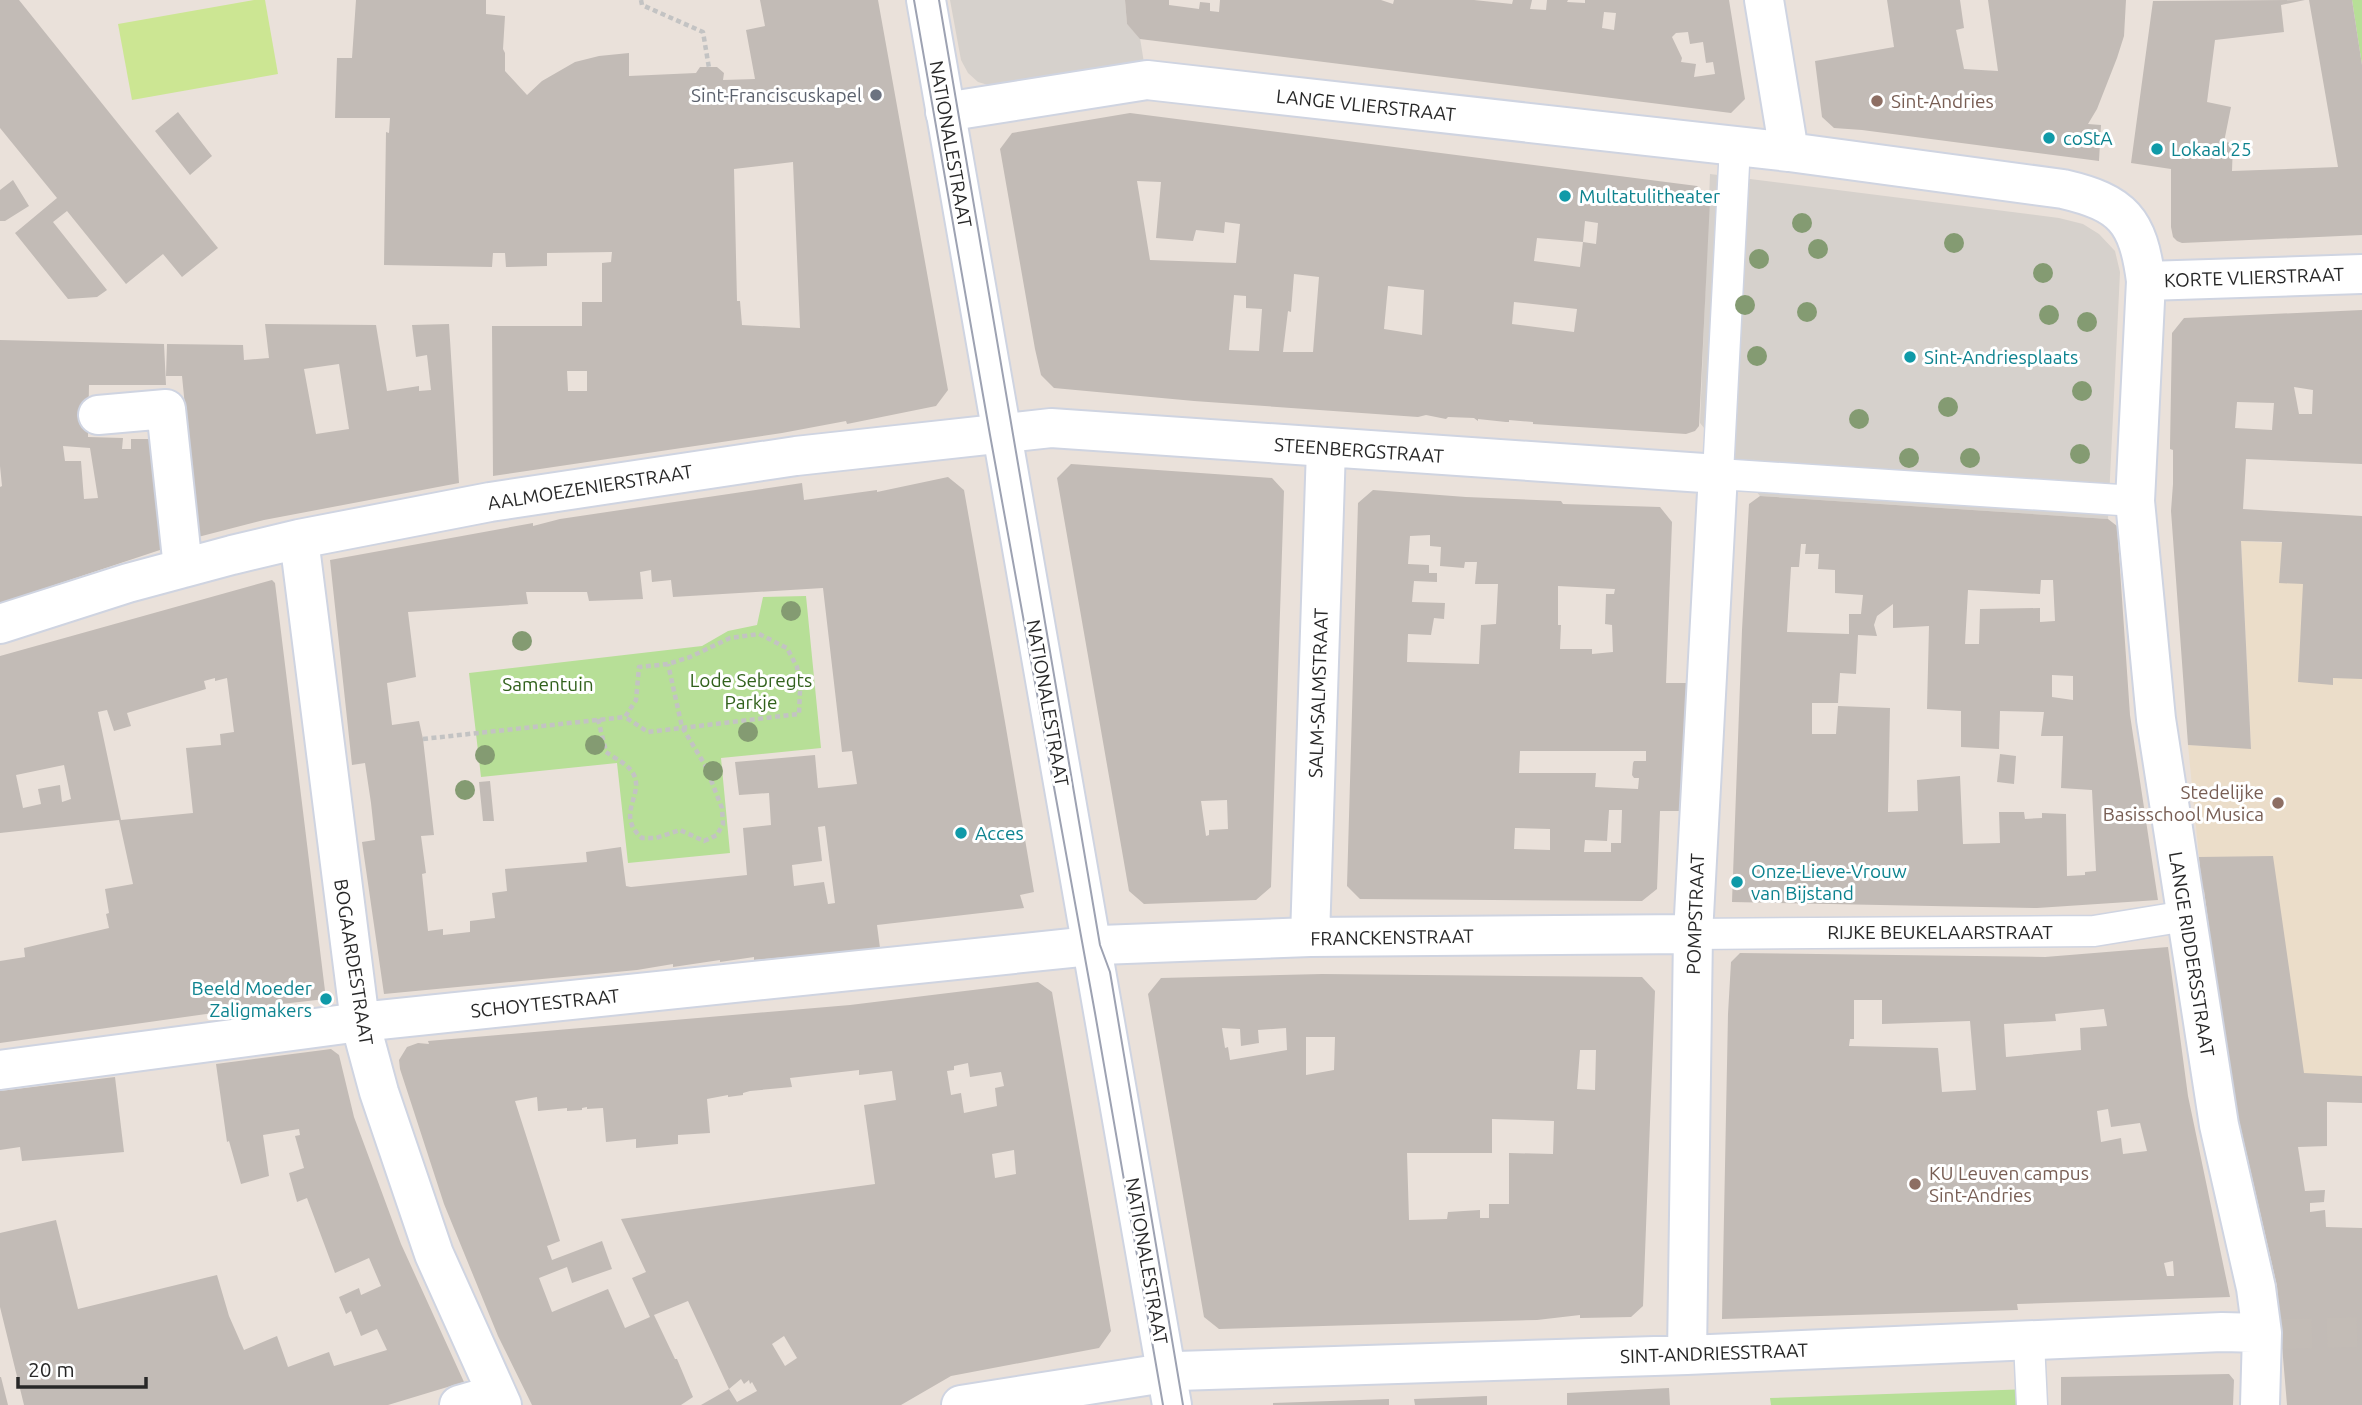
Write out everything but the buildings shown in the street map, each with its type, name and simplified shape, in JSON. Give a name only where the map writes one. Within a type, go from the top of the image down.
[{"type":"street","name":"NATIONALESTRAAT","points":[[926,0],[1169,1388]]},
{"type":"street","points":[[1735,146],[1718,474],[2135,501],[2146,281],[2143,258],[2127,219],[2112,205],[2091,195],[2063,189],[1789,152],[1765,0]]},
{"type":"street","name":"LANGE VLIERSTRAAT","points":[[945,112],[1147,80],[1789,152]]},
{"type":"street","name":"KORTE VLIERSTRAAT","points":[[2146,281],[2362,274]]},
{"type":"street","points":[[98,415],[166,409],[183,568]]},
{"type":"street","name":"STEENBERGSTRAAT","points":[[1000,434],[1051,428],[1718,474]]},
{"type":"street","name":"AALMOEZENIERSTRAAT","points":[[0,624],[128,583],[299,539],[503,499],[796,456],[1000,434]]},
{"type":"street","name":"SALM-SALMSTRAAT","points":[[1310,937],[1326,448]]},
{"type":"street","name":"POMPSTRAAT","points":[[1687,1355],[1693,934],[1718,474]]},
{"type":"street","name":"LANGE RIDDERSSTRAAT","points":[[2135,501],[2155,719],[2219,1125],[2256,1288],[2272,1333],[2260,1405]]},
{"type":"street","name":"BOGAARDESTRAAT","points":[[299,539],[360,1022],[379,1093],[434,1254],[499,1399]]},
{"type":"street","name":"RIJKE BEUKELAARSTRAAT","points":[[1693,934],[2094,931],[2186,916]]},
{"type":"street","name":"FRANCKENSTRAAT","points":[[1091,947],[1310,937],[1693,934]]},
{"type":"street","name":"SCHOYTESTRAAT","points":[[0,1070],[360,1022],[1091,947]]},
{"type":"street","name":"SINT-ANDRIESSTRAAT","points":[[961,1405],[1169,1388],[1687,1355],[2222,1332],[2272,1333]]},
{"type":"street","points":[[2029,1342],[2032,1405]]},
{"type":"street","points":[[459,1405],[499,1399]]},
{"type":"path","points":[[641,0],[642,5],[703,33],[709,68]]},
{"type":"path","points":[[423,739],[625,717],[648,732],[799,714],[797,667],[787,648],[759,634],[730,638],[691,657],[668,664],[639,667],[636,700],[625,717]]},
{"type":"path","points":[[598,719],[606,752],[629,768],[634,776],[636,786],[629,823],[633,830],[642,838],[656,838],[680,830],[704,841],[717,835],[723,824],[722,808],[705,765],[682,727],[668,664]]},
{"type":"shaded area","points":[[950,0],[1125,0],[1127,24],[1140,38],[1144,63],[995,87],[978,82],[968,73],[961,60]]},
{"type":"shaded area","name":"Sint-Andriesplaats","points":[[1710,174],[2059,218],[2083,224],[2099,234],[2115,251],[2120,272],[2108,519],[1760,496],[1700,423]]},
{"type":"shaded area","name":"Stedelijke Basisschool Musica","points":[[2241,541],[2362,546],[2362,1102],[2229,1077],[2202,888],[2188,745],[2251,748]]},
{"type":"green space","points":[[265,0],[278,74],[132,100],[118,24]]},
{"type":"green space","points":[[2352,0],[2362,0],[2362,65]]},
{"type":"green space","name":"Lode Sebregts Parkje","points":[[806,596],[821,748],[721,758],[730,853],[628,863],[617,763],[481,777],[469,673],[702,646],[728,631],[757,625],[763,597]]},
{"type":"green space","points":[[2031,1389],[2032,1405],[1771,1405],[1770,1398]]},
{"type":"tunnel","points":[[2282,1334],[2362,1332]]},
{"type":"tram line","points":[[914,0],[1163,1405]]},
{"type":"tram line","points":[[939,0],[1100,945],[1110,972],[1183,1405]]},
{"type":"place","name":"Sint-Franciscuskapel","points":[[876,95]]},
{"type":"place","name":"Sint-Andries","points":[[1877,101]]},
{"type":"place","name":"coStA","points":[[2049,138]]},
{"type":"place","name":"Lokaal 25","points":[[2157,149]]},
{"type":"place","name":"Multatulitheater","points":[[1565,196]]},
{"type":"place","name":"Sint-Andriesplaats","points":[[1910,357]]},
{"type":"place","name":"Stedelijke Basisschool Musica","points":[[2278,803]]},
{"type":"place","name":"Acces","points":[[961,833]]},
{"type":"place","name":"Onze-Lieve-Vrouw van Bijstand","points":[[1737,882]]},
{"type":"place","name":"Beeld Moeder Zaligmakers","points":[[326,999]]},
{"type":"place","name":"KU Leuven campus Sint-Andries","points":[[1915,1184]]},
{"type":"park label","name":"Samentuin","points":[[548,684]]}]
